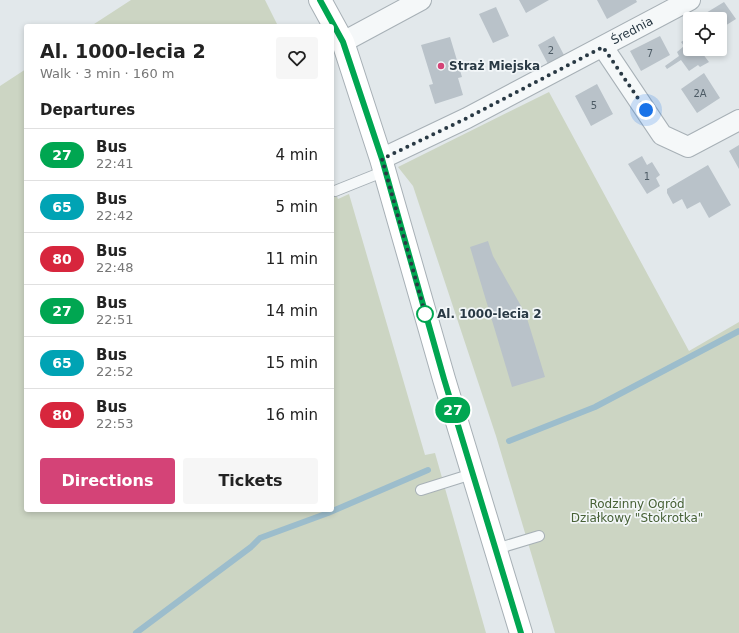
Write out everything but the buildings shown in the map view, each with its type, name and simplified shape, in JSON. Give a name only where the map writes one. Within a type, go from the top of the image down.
[{"type":"street","points":[[320,0],[333,24]]},
{"type":"street","points":[[343,42],[421,0]]},
{"type":"street","name":"Średnia","points":[[383,165],[467,118],[690,0]]},
{"type":"street","points":[[334,26],[343,42],[383,165],[472,474],[521,633]]},
{"type":"street","points":[[603,47],[662,136],[688,147],[739,120]]},
{"type":"lane","points":[[335,191],[383,165]]},
{"type":"lane","points":[[421,490],[472,474]]},
{"type":"lane","points":[[496,549],[539,536]]},
{"type":"green space","points":[[131,0],[265,0],[277,24],[94,24]]},
{"type":"green space","points":[[24,70],[24,512],[334,512],[334,189],[338,199],[349,194],[425,455],[435,453],[486,633],[0,633],[0,86]]},
{"type":"green space","name":"Rodzinny Ogród Działkowy \"Stokrotka\"","points":[[549,92],[689,351],[739,322],[739,633],[555,633],[496,436],[413,186],[398,167]]},
{"type":"waterway","points":[[509,441],[595,407],[739,331]]},
{"type":"waterway","points":[[334,510],[428,470]]},
{"type":"waterway","points":[[136,633],[251,547],[260,538],[330,512]]},
{"type":"bus line","name":"27","points":[[320,0],[333,24]]},
{"type":"bus line","name":"27","points":[[334,26],[343,42],[382,159],[444,379],[521,633]]},
{"type":"place","name":"Straż Miejska","points":[[441,66]]},
{"type":"place","name":"Al. 1000-lecia 2","points":[[425,314]]},
{"type":"route","points":[[425,314],[427,320],[382,159],[467,118],[603,47],[646,110]]}]
